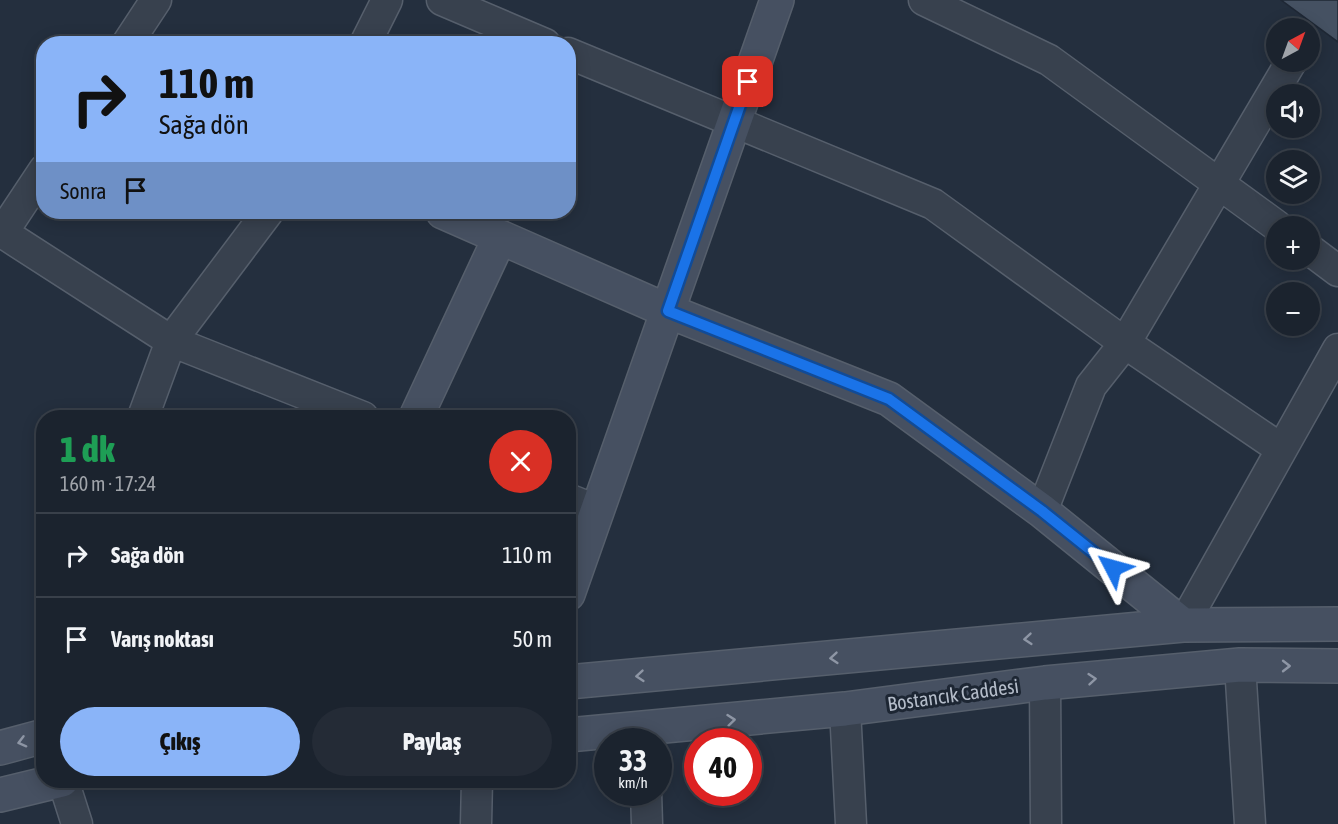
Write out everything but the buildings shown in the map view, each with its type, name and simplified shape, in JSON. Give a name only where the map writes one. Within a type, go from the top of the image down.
[{"type":"street","points":[[133,36],[156,0]]},
{"type":"street","points":[[369,36],[387,0]]},
{"type":"street","points":[[442,0],[526,36]]},
{"type":"street","points":[[576,547],[583,505],[668,311],[777,0]]},
{"type":"street","points":[[924,0],[1049,60],[1266,218]]},
{"type":"street","points":[[576,56],[933,204],[1125,343],[1281,449]]},
{"type":"street","points":[[1042,511],[1091,386],[1125,343],[1285,72]]},
{"type":"street","points":[[36,181],[1,231],[171,341],[345,410]]},
{"type":"street","points":[[146,410],[171,341],[263,219]]},
{"type":"street","points":[[459,219],[668,311],[889,399],[1042,511],[1183,625]]},
{"type":"street","points":[[419,410],[500,237]]},
{"type":"street","points":[[1320,258],[1338,271]]},
{"type":"street","points":[[1183,625],[1338,349]]},
{"type":"street","points":[[576,681],[1183,625],[1338,624]]},
{"type":"street","points":[[1240,665],[1250,824]]},
{"type":"street","name":"Bostancık Caddesi","points":[[672,732],[1045,683],[1240,665],[1338,666]]},
{"type":"street","points":[[1045,683],[1046,824]]},
{"type":"street","points":[[844,709],[851,824]]},
{"type":"street","name":"Bostancık Caddesi","points":[[576,735],[594,735]]},
{"type":"street","points":[[0,748],[36,738]]},
{"type":"street","points":[[0,795],[36,786]]},
{"type":"street","points":[[65,788],[77,824]]},
{"type":"street","points":[[476,824],[477,788]]},
{"type":"street","points":[[646,806],[647,824]]},
{"type":"route","points":[[748,82],[668,311],[889,399],[1042,511],[1113,568]]}]
